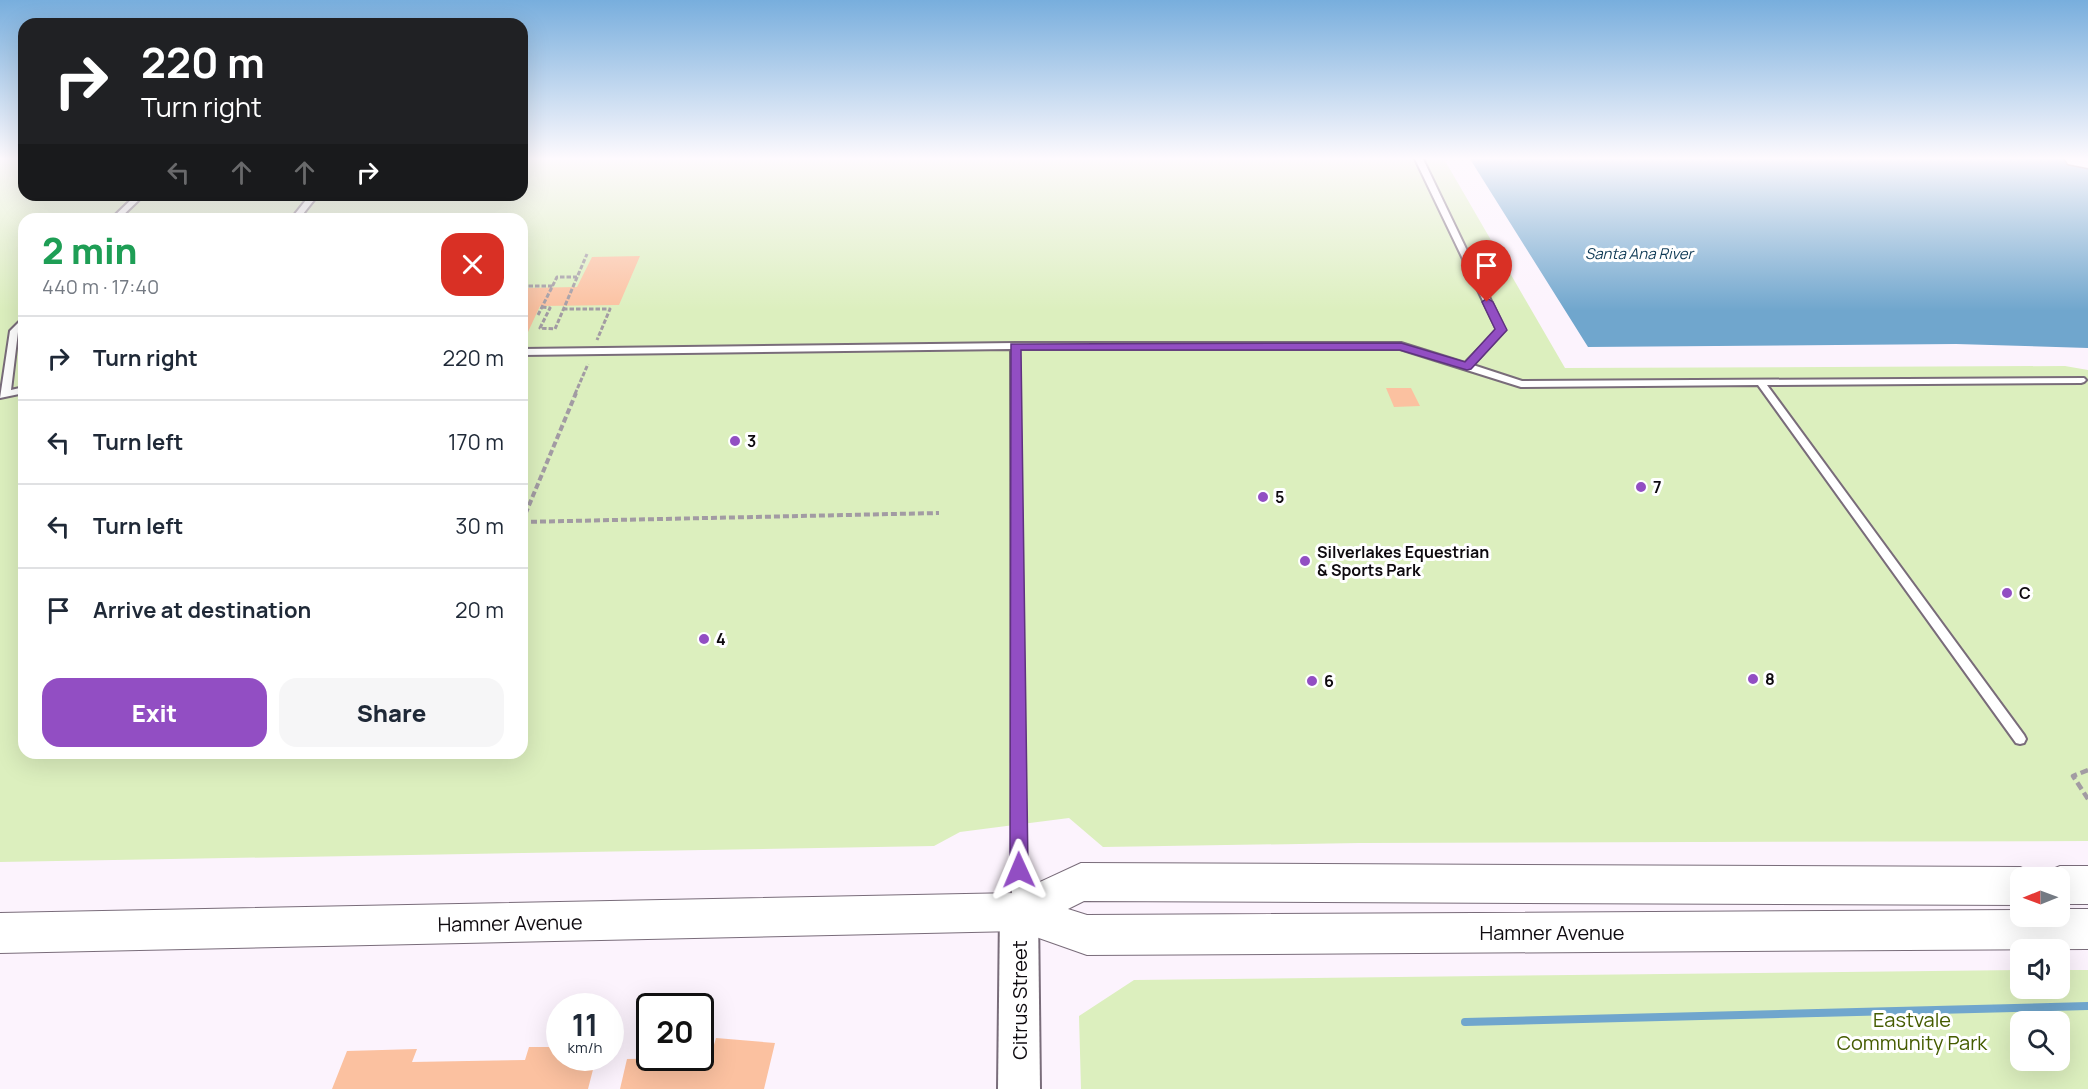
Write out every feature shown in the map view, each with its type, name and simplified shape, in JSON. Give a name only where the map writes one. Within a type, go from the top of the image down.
[{"type":"main road","name":"Hamner Avenue","points":[[1019,912],[1081,882],[2010,886]]},
{"type":"main road","points":[[2070,885],[2088,885]]},
{"type":"main road","name":"Hamner Avenue","points":[[0,933],[1019,912],[1087,935],[2088,929]]},
{"type":"street","name":"Citrus Street","points":[[1019,912],[1019,1089]]},
{"type":"lane","points":[[1443,210],[1501,330],[1467,366]]},
{"type":"lane","points":[[18,327],[14,331],[3,395],[18,391]]},
{"type":"lane","points":[[1015,346],[1019,912]]},
{"type":"lane","points":[[528,352],[1015,346],[1401,346],[1521,384],[2081,380]]},
{"type":"lane","points":[[1760,382],[2020,740]]},
{"type":"path","points":[[542,307],[549,308],[540,328],[555,329],[587,254]]},
{"type":"path","points":[[538,315],[557,277],[577,277]]},
{"type":"path","points":[[528,286],[553,286]]},
{"type":"path","points":[[528,508],[610,309],[563,309]]},
{"type":"path","points":[[528,522],[939,513]]},
{"type":"path","points":[[2088,770],[2073,776],[2088,799]]},
{"type":"green space","name":"Silverlakes Equestrian & Sports Park","points":[[0,210],[1473,210],[1565,368],[2065,366],[2088,370],[2088,841],[1360,843],[1103,847],[1069,818],[960,832],[934,846],[0,862]]},
{"type":"green space","name":"Eastvale Community Park","points":[[2010,970],[2010,999],[2070,999],[2070,970],[2088,970],[2088,1089],[1081,1089],[1079,1016],[1134,980]]},
{"type":"water","name":"Santa Ana River","points":[[1502,210],[2088,210],[2088,348],[1956,344],[1588,347]]},
{"type":"building","points":[[640,256],[619,305],[540,306],[528,332],[528,288],[577,287],[592,257]]},
{"type":"building","points":[[1386,388],[1411,388],[1420,406],[1394,407]]},
{"type":"building","points":[[716,1038],[775,1043],[764,1089],[620,1089],[627,1059],[636,1059],[636,1071],[714,1071]]},
{"type":"building","points":[[529,1047],[546,1047],[546,1071],[593,1071],[588,1089],[332,1089],[347,1051],[417,1049],[412,1062],[525,1060]]},
{"type":"waterway","points":[[1465,1022],[2088,1006]]},
{"type":"place","name":"3","points":[[735,441]]},
{"type":"place","name":"7","points":[[1641,487]]},
{"type":"place","name":"5","points":[[1263,497]]},
{"type":"place","name":"Silverlakes Equestrian & Sports Park","points":[[1305,561]]},
{"type":"place","name":"C","points":[[2007,593]]},
{"type":"place","name":"4","points":[[704,639]]},
{"type":"place","name":"8","points":[[1753,679]]},
{"type":"place","name":"6","points":[[1312,681]]},
{"type":"route","points":[[1019,870],[1015,346],[1401,346],[1467,366],[1501,330],[1487,302]]}]
